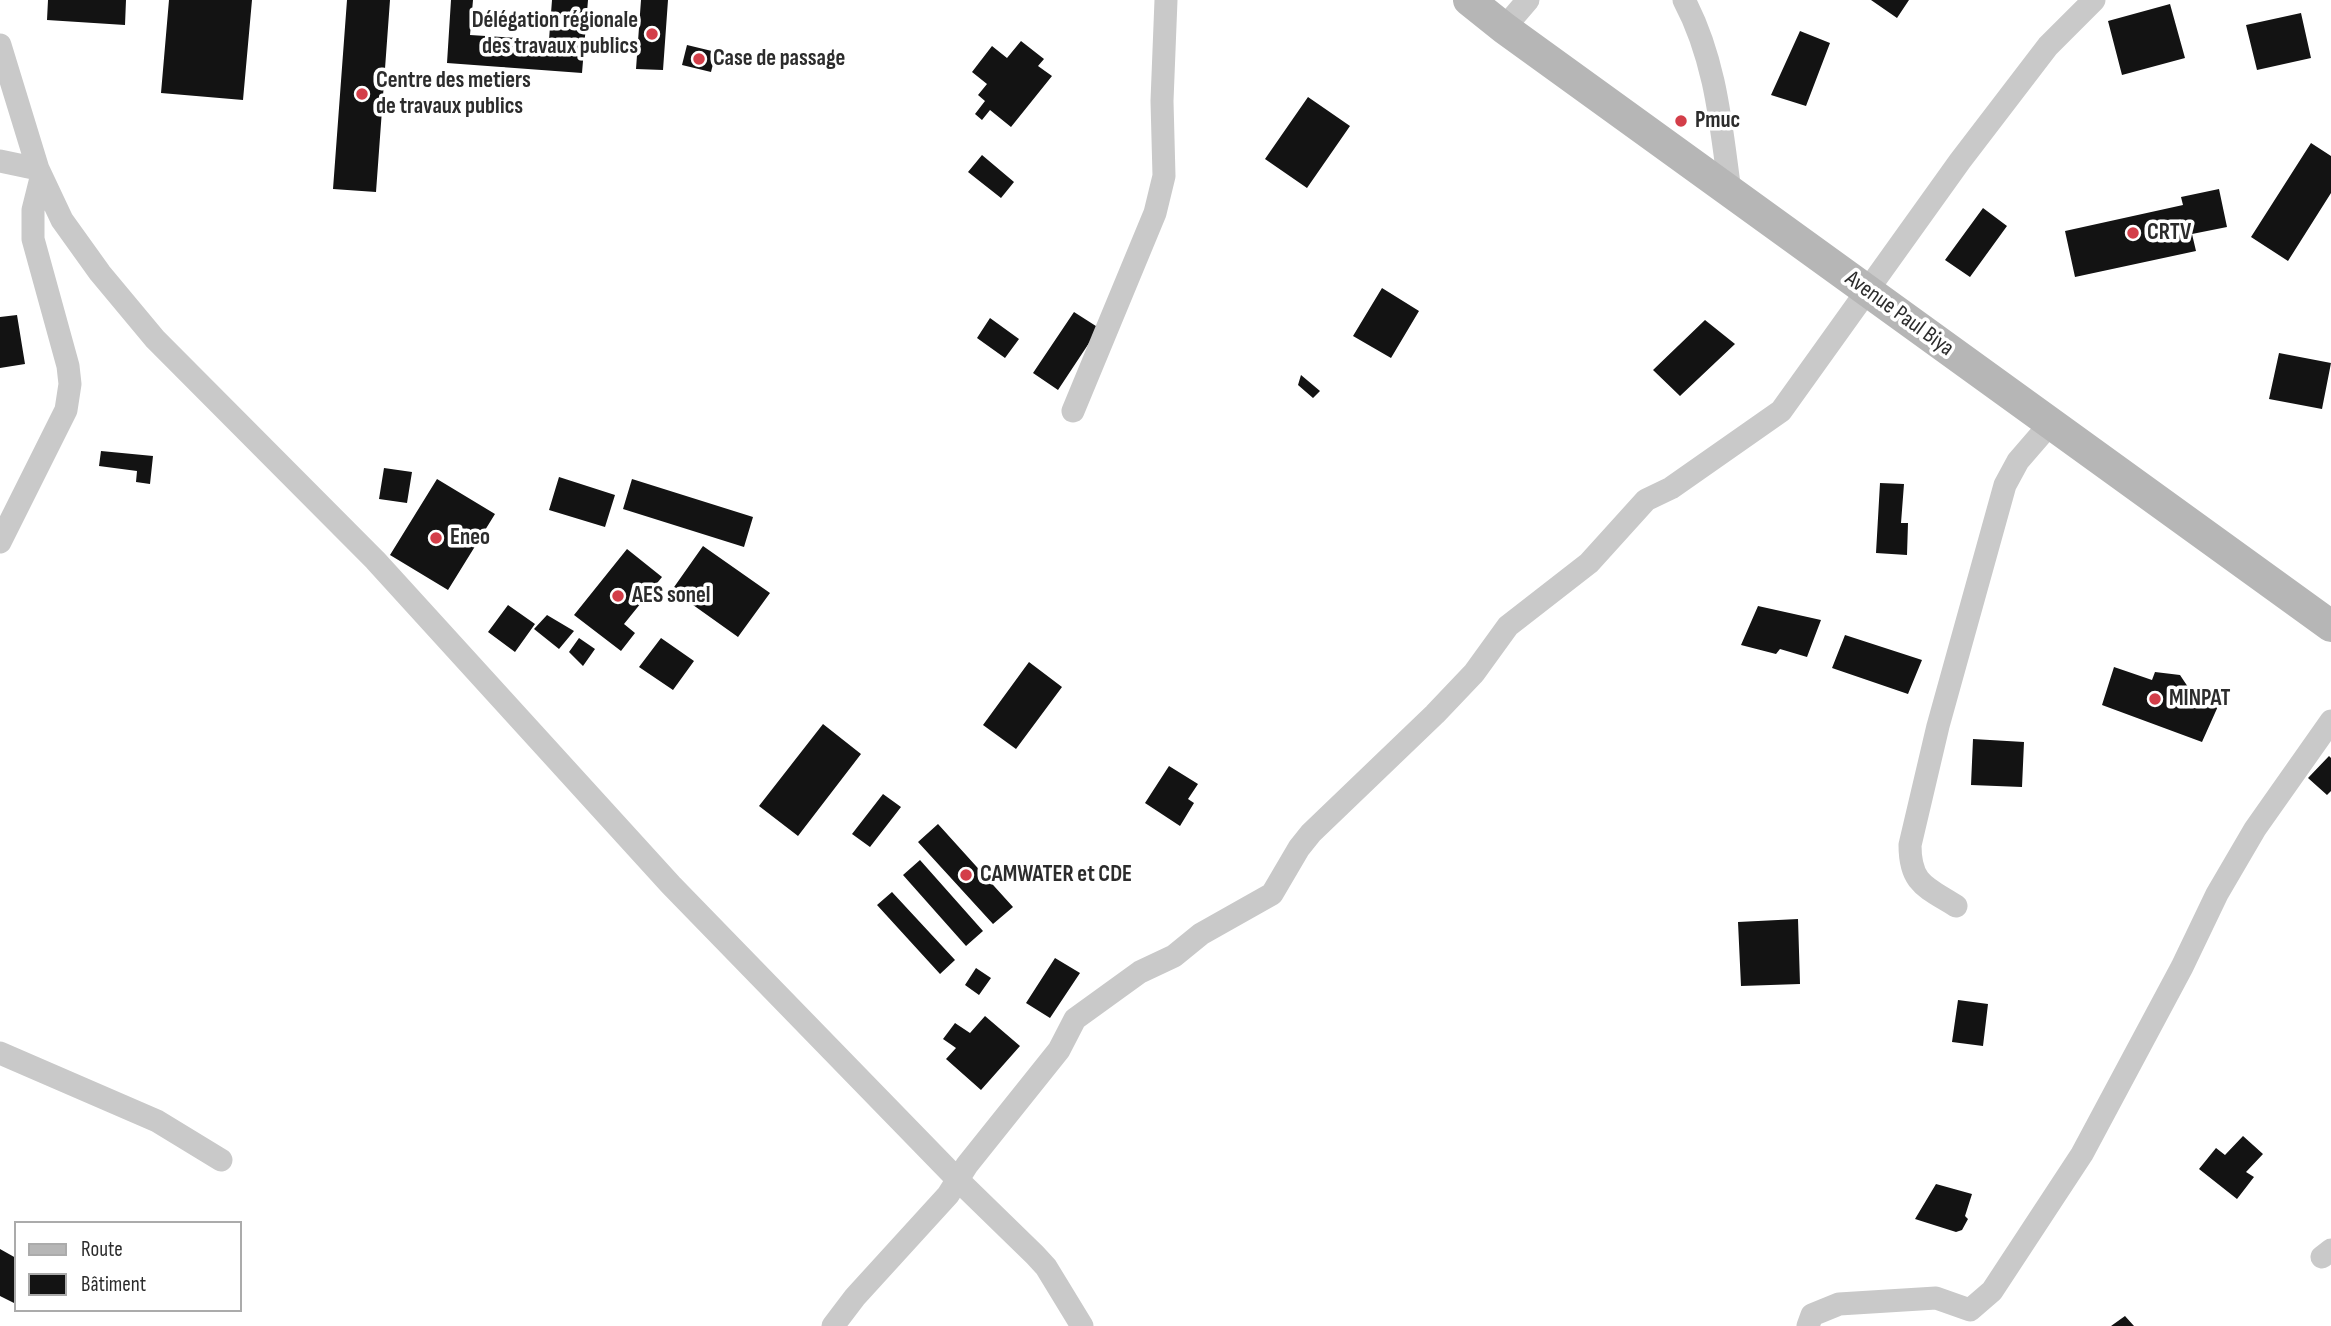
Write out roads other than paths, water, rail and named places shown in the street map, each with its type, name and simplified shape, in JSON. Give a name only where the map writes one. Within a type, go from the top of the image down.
[{"type":"main road","name":"Avenue Paul Biya","points":[[1469,0],[2331,626]]},
{"type":"street","points":[[1073,411],[1156,214],[1161,194],[1164,176],[1162,101],[1166,0]]},
{"type":"street","points":[[1504,28],[1528,0]]},
{"type":"street","points":[[1684,0],[1704,45],[1716,90],[1730,192]]},
{"type":"street","points":[[833,1326],[855,1297],[948,1195],[1059,1050],[1075,1019],[1140,972],[1174,956],[1201,934],[1272,894],[1311,833],[1435,714],[1474,673],[1508,626],[1589,563],[1646,500],[1671,488],[1782,411],[1960,161],[2048,46],[2094,0]]},
{"type":"street","points":[[0,45],[39,173],[62,220],[82,250],[155,340],[375,560],[671,885],[958,1180],[1035,1255],[1046,1267],[1082,1326]]},
{"type":"street","points":[[0,161],[39,173]]},
{"type":"street","points":[[0,542],[66,410],[70,384],[68,366],[33,239],[33,210],[39,173]]},
{"type":"street","points":[[1956,906],[1924,886],[1915,875],[1910,863],[1910,845],[1938,726],[2005,485],[2018,461],[2050,424]]},
{"type":"street","points":[[1808,1326],[1812,1315],[1839,1304],[1936,1298],[1977,1318],[2082,1154],[2182,967],[2217,894],[2255,829],[2331,721]]},
{"type":"street","points":[[0,1054],[157,1122],[221,1160]]},
{"type":"place","name":"Délégation régionale des travaux publics","points":[[652,34]]},
{"type":"place","name":"Case de passage","points":[[699,59]]},
{"type":"place","name":"Centre des metiers de travaux publics","points":[[362,94]]},
{"type":"place","name":"Pmuc","points":[[1681,121]]},
{"type":"place","name":"CRTV","points":[[2133,233]]},
{"type":"place","name":"Eneo","points":[[436,538]]},
{"type":"place","name":"AES sonel","points":[[618,596]]},
{"type":"place","name":"MINPAT","points":[[2155,699]]},
{"type":"place","name":"CAMWATER et CDE","points":[[966,875]]}]
